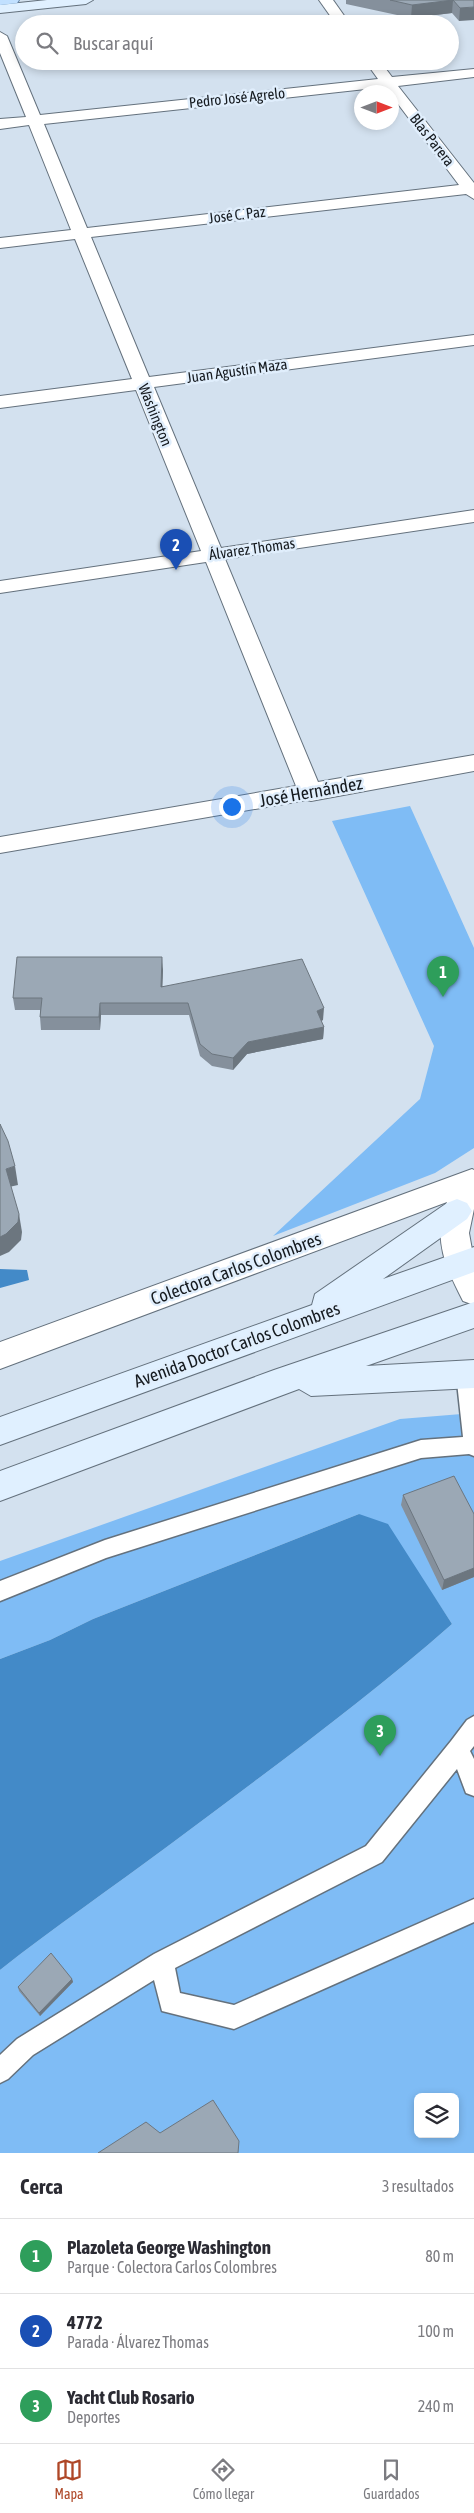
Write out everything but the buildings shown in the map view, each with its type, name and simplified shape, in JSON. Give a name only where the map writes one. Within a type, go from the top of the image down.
[{"type":"main road","points":[[0,1],[12,0]]},
{"type":"main road","points":[[0,9],[86,0]]},
{"type":"main road","points":[[296,1324],[457,1210]]},
{"type":"main road","name":"Avenida Doctor Carlos Colombres","points":[[0,1430],[466,1262]]},
{"type":"main road","points":[[0,1486],[274,1384],[474,1315]]},
{"type":"main road","points":[[274,1384],[469,1374]]},
{"type":"street","points":[[326,0],[337,15]]},
{"type":"street","name":"Washington","points":[[0,36],[311,793]]},
{"type":"street","name":"Blas Parera","points":[[378,70],[472,190]]},
{"type":"street","name":"Pedro José Agrelo","points":[[0,124],[474,73]]},
{"type":"street","name":"José C. Paz","points":[[0,243],[472,190]]},
{"type":"street","name":"Juan Agustín Maza","points":[[0,402],[474,340]]},
{"type":"street","name":"Álvarez Thomas","points":[[0,587],[474,516]]},
{"type":"street","name":"José Hernández","points":[[0,845],[311,793],[474,763]]},
{"type":"street","points":[[473,1180],[457,1210],[454,1237],[466,1262],[474,1292]]},
{"type":"street","name":"Colectora Carlos Colombres","points":[[0,1356],[473,1180]]},
{"type":"lane","points":[[0,1591],[104,1549],[421,1449],[474,1446],[469,1374]]},
{"type":"lane","points":[[0,2071],[25,2047],[162,1962],[374,1854],[459,1749],[474,1727]]},
{"type":"lane","points":[[459,1749],[474,1785]]},
{"type":"lane","points":[[162,1962],[170,2003],[234,2017],[474,1910]]},
{"type":"shaded area","points":[[410,806],[474,948],[474,1148],[435,1173],[273,1236],[420,1099],[434,1046],[332,821]]},
{"type":"shaded area","points":[[0,1269],[27,1270],[29,1280],[0,1288]]},
{"type":"shaded area","points":[[474,1413],[474,2153],[0,2153],[0,1970],[312,1738],[452,1624],[433,1595],[359,1514],[93,1619],[50,1640],[0,1659],[0,1561],[400,1419]]},
{"type":"shaded area","points":[[359,1514],[388,1524],[452,1624],[312,1738],[0,1970],[0,1659],[50,1640],[93,1619]]},
{"type":"place","name":"4772","points":[[176,570]]},
{"type":"place","name":"Plazoleta George Washington","points":[[443,997]]},
{"type":"place","name":"Yacht Club Rosario","points":[[380,1756]]}]
